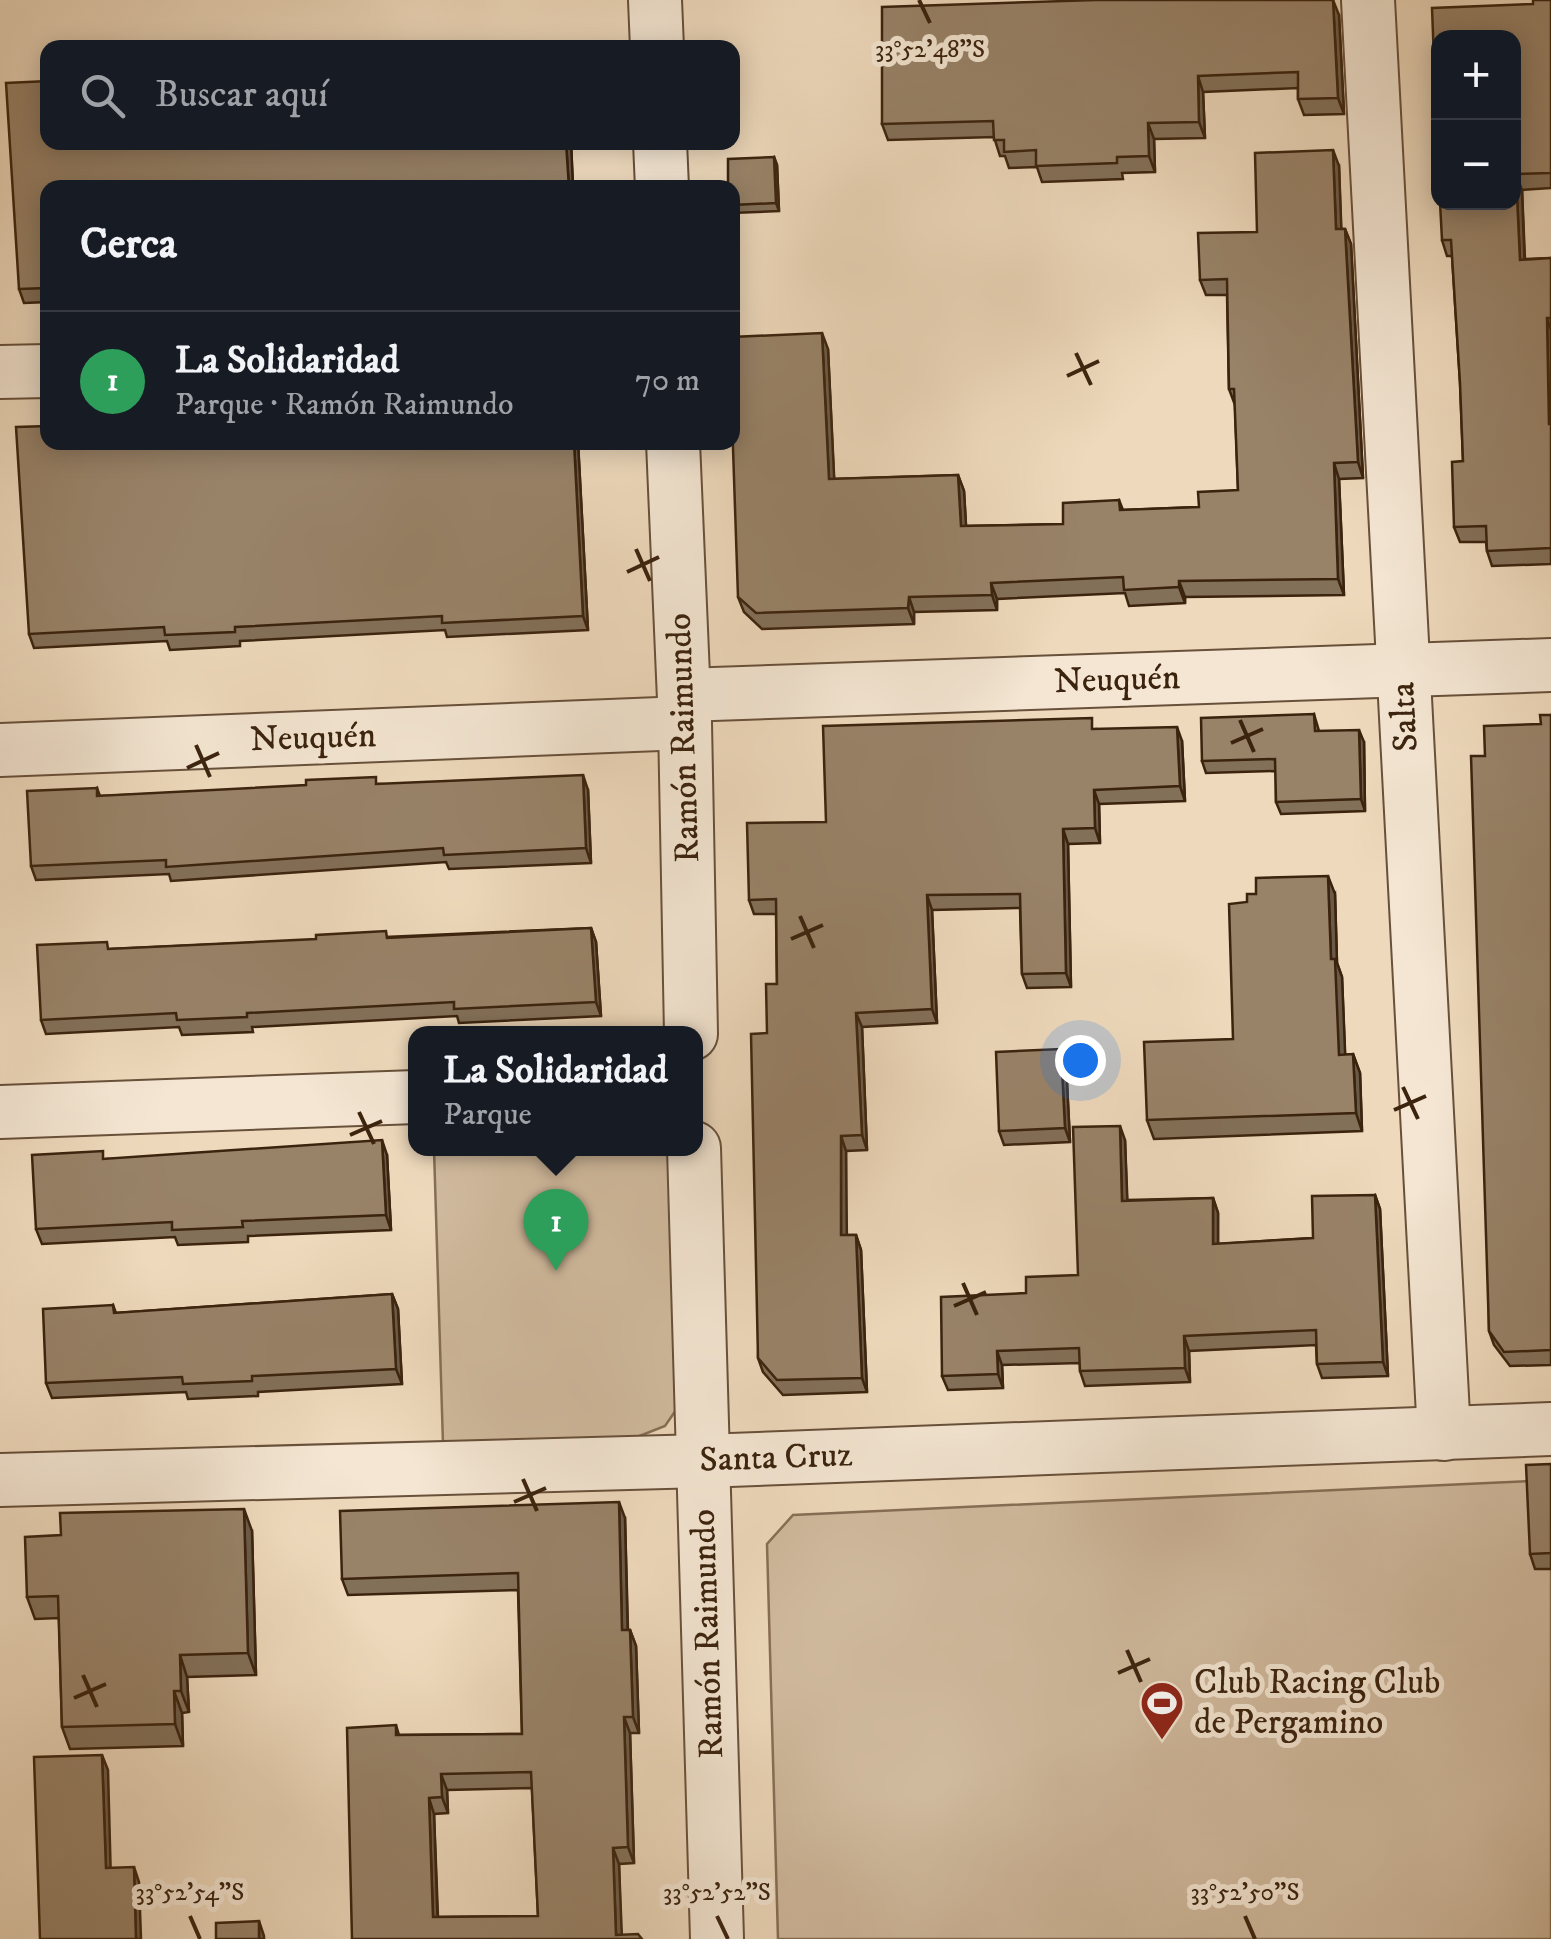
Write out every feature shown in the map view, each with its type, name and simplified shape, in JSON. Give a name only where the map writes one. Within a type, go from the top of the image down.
[{"type":"street","points":[[655,0],[657,40]]},
{"type":"street","name":"Salta","points":[[1368,0],[1444,1434]]},
{"type":"street","points":[[660,150],[662,180]]},
{"type":"street","points":[[0,372],[40,370]]},
{"type":"street","name":"Ramón Raimundo","points":[[672,450],[684,709],[691,1026]]},
{"type":"street","name":"Neuquén","points":[[0,750],[1402,670],[1551,666]]},
{"type":"street","points":[[0,1112],[408,1097]]},
{"type":"street","name":"Ramón Raimundo","points":[[694,1156],[717,1939]]},
{"type":"street","name":"Santa Cruz","points":[[0,1480],[703,1461],[1551,1429]]},
{"type":"shaded area","points":[[434,1156],[670,1156],[676,1410],[665,1426],[637,1437],[443,1444]]},
{"type":"shaded area","name":"Club Racing Club de Pergamino","points":[[1551,1480],[1551,1939],[778,1939],[767,1544],[793,1515]]},
{"type":"building","points":[[1096,0],[1333,0],[1338,98],[1298,99],[1298,72],[1198,76],[1199,122],[1148,123],[1149,156],[1117,157],[1117,163],[1036,166],[1036,150],[1004,152],[1004,140],[994,140],[993,121],[882,124],[882,7]]},
{"type":"building","points":[[1533,0],[1551,0],[1551,173],[1521,174],[1521,30],[1433,30],[1432,8],[1533,4]]},
{"type":"building","points":[[40,81],[40,150],[567,150],[568,180],[40,180],[40,288],[19,289],[6,83]]},
{"type":"building","points":[[1333,150],[1336,229],[1345,229],[1358,462],[1334,463],[1338,579],[1179,581],[1179,587],[1124,590],[1123,577],[991,583],[992,595],[909,597],[908,608],[756,613],[738,597],[733,450],[740,450],[740,337],[822,333],[829,479],[958,475],[961,526],[1063,524],[1063,503],[1119,500],[1120,510],[1199,507],[1198,492],[1238,490],[1234,389],[1229,389],[1227,279],[1200,280],[1198,233],[1257,232],[1255,153]]},
{"type":"building","points":[[774,157],[776,203],[740,205],[740,180],[728,180],[728,159]]},
{"type":"building","points":[[1440,210],[1518,210],[1520,260],[1551,258],[1551,318],[1547,318],[1551,548],[1487,551],[1486,526],[1454,527],[1452,462],[1463,461],[1460,383],[1451,240],[1442,240]]},
{"type":"building","points":[[40,426],[40,450],[574,450],[583,616],[442,623],[442,616],[235,627],[235,632],[165,635],[164,627],[29,634],[16,427]]},
{"type":"building","points":[[1314,714],[1315,731],[1359,730],[1361,799],[1276,802],[1275,759],[1202,761],[1201,718]]},
{"type":"building","points":[[1540,715],[1551,715],[1551,1350],[1504,1352],[1489,1331],[1471,756],[1485,756],[1484,726],[1541,724]]},
{"type":"building","points":[[1092,718],[1092,729],[1177,727],[1180,786],[1094,790],[1095,828],[1063,829],[1066,973],[1022,974],[1020,894],[927,895],[932,1009],[856,1013],[862,1135],[841,1136],[841,1235],[856,1235],[862,1378],[777,1380],[758,1358],[751,1034],[767,1033],[766,984],[777,984],[776,899],[749,900],[747,823],[826,822],[823,726]]},
{"type":"building","points":[[583,775],[586,848],[444,855],[443,848],[166,867],[166,860],[31,866],[27,791],[97,788],[97,796],[306,785],[306,780],[376,777],[376,784]]},
{"type":"building","points":[[1328,876],[1339,1055],[1353,1054],[1356,1113],[1147,1120],[1144,1042],[1233,1039],[1229,904],[1247,902],[1247,894],[1256,894],[1256,878]]},
{"type":"building","points":[[591,928],[596,1002],[454,1009],[454,1002],[247,1013],[247,1017],[177,1020],[176,1013],[41,1020],[37,945],[107,942],[108,949],[316,939],[316,935],[386,931],[387,938]]},
{"type":"building","points":[[1061,1049],[1065,1128],[999,1131],[996,1052]]},
{"type":"building","points":[[1120,1126],[1122,1201],[1213,1198],[1213,1244],[1313,1238],[1312,1196],[1375,1195],[1383,1362],[1317,1364],[1316,1330],[1184,1336],[1185,1368],[1080,1371],[1079,1348],[997,1351],[998,1374],[942,1376],[941,1297],[1026,1293],[1026,1277],[1078,1275],[1073,1127]]},
{"type":"building","points":[[382,1140],[386,1215],[242,1221],[243,1227],[172,1230],[172,1222],[36,1229],[32,1155],[103,1151],[103,1159]]},
{"type":"building","points":[[392,1294],[396,1369],[252,1376],[252,1381],[183,1384],[182,1377],[46,1383],[43,1309],[113,1305],[114,1313]]},
{"type":"building","points":[[1551,1464],[1551,1553],[1530,1554],[1526,1465]]},
{"type":"building","points":[[619,1502],[622,1630],[630,1630],[633,1717],[624,1717],[628,1847],[613,1848],[616,1935],[638,1934],[642,1939],[352,1939],[347,1728],[396,1725],[396,1735],[522,1734],[518,1573],[342,1579],[340,1511]],"holes":[[[531,1772],[538,1916],[433,1917],[429,1798],[442,1797],[441,1774]]]},
{"type":"building","points":[[244,1509],[248,1653],[180,1655],[181,1691],[174,1691],[175,1724],[62,1727],[58,1596],[27,1597],[25,1537],[61,1535],[60,1513]]},
{"type":"building","points":[[102,1755],[106,1868],[134,1867],[136,1939],[40,1939],[34,1757]]},
{"type":"building","points":[[259,1921],[259,1939],[216,1939],[216,1923]]},
{"type":"place","name":"La Solidaridad","points":[[556,1271]]},
{"type":"place","name":"Club Racing Club de Pergamino","points":[[1162,1741]]}]
